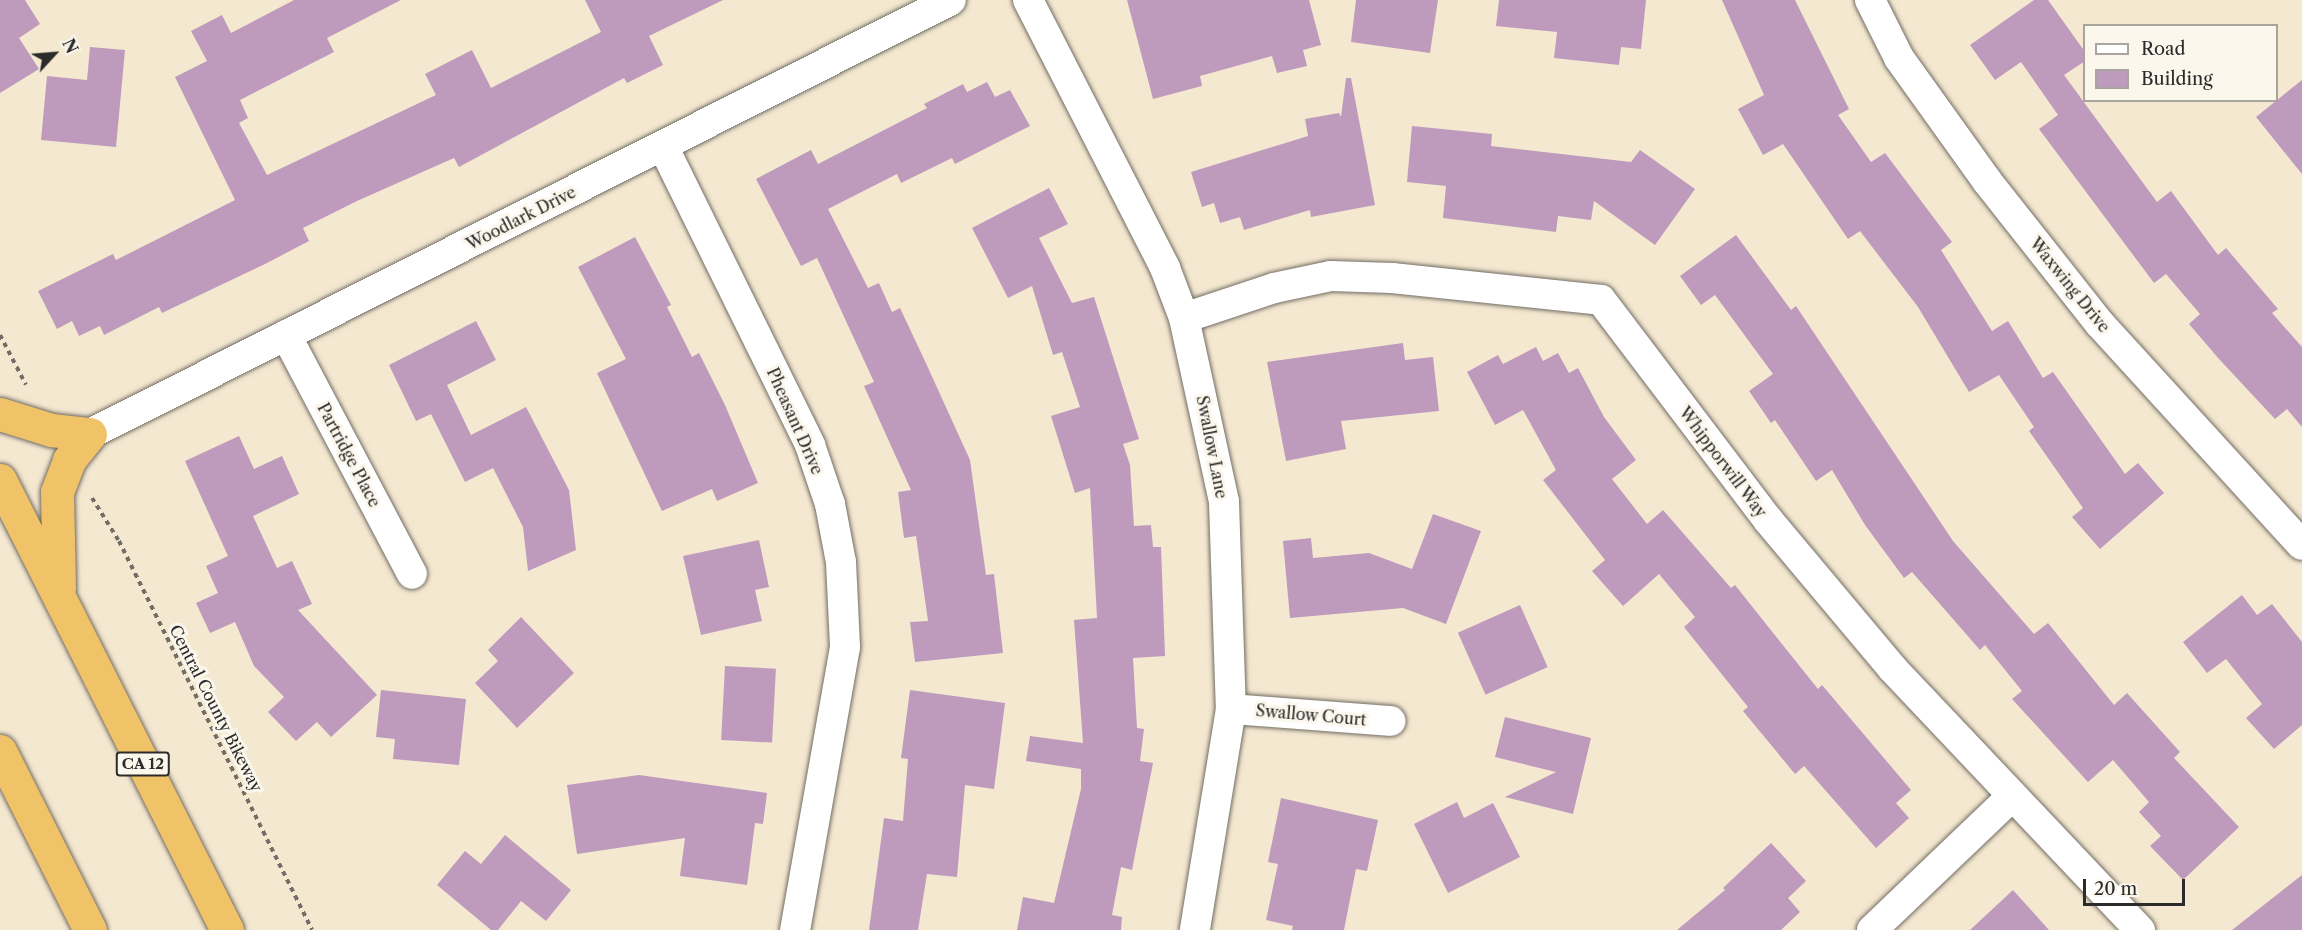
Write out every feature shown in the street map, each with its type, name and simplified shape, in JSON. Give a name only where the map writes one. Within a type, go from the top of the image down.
[{"type":"highway","points":[[0,414],[51,430],[90,434]]},
{"type":"highway","points":[[59,597],[57,492],[69,460],[90,434]]},
{"type":"highway","name":"CA 12","points":[[0,480],[227,930]]},
{"type":"highway","points":[[0,751],[90,930]]},
{"type":"street","name":"Woodlark Drive","points":[[90,434],[951,0]]},
{"type":"street","name":"Swallow Lane","points":[[1028,0],[1165,268],[1184,318],[1224,502],[1231,709],[1194,930]]},
{"type":"street","name":"Waxwing Drive","points":[[1870,0],[1899,58],[2100,324],[2302,545]]},
{"type":"street","name":"Pheasant Drive","points":[[663,146],[810,445],[830,504],[841,561],[845,647],[795,930]]},
{"type":"street","name":"Whipporwill Way","points":[[1184,318],[1274,288],[1331,276],[1392,278],[1601,300],[1767,520],[1892,668],[2011,797],[2140,930]]},
{"type":"street","name":"Partridge Place","points":[[286,335],[412,574]]},
{"type":"street","name":"Swallow Court","points":[[1231,709],[1390,721]]},
{"type":"street","points":[[1872,930],[2011,797]]},
{"type":"path","points":[[0,335],[28,390]]},
{"type":"path","name":"Central County Bikeway","points":[[92,499],[119,541],[312,930]]},
{"type":"building","points":[[0,0],[25,0],[40,24],[19,38],[39,69],[0,93]]},
{"type":"building","points":[[294,0],[401,0],[327,38],[334,52],[240,100],[248,118],[239,123],[267,175],[436,95],[425,74],[472,50],[491,88],[601,32],[585,0],[723,0],[649,36],[663,65],[627,83],[624,78],[459,167],[454,158],[303,228],[309,241],[267,263],[162,313],[159,307],[104,335],[100,326],[79,336],[72,321],[57,329],[38,291],[113,254],[116,260],[235,200],[175,77],[207,61],[191,31],[222,15],[231,33]]},
{"type":"building","points":[[1127,0],[1309,0],[1321,45],[1303,50],[1307,66],[1277,73],[1272,56],[1200,76],[1202,86],[1153,99]]},
{"type":"building","points":[[1356,0],[1438,0],[1430,53],[1351,42]]},
{"type":"building","points":[[1499,0],[1646,0],[1641,49],[1621,47],[1619,65],[1554,58],[1557,32],[1496,26]]},
{"type":"building","points":[[1722,0],[1795,0],[1849,109],[1838,115],[1871,162],[1885,153],[1952,242],[1941,250],[1992,331],[2008,321],[2043,378],[2053,372],[2125,474],[2138,463],[2164,493],[2100,549],[2072,517],[2083,508],[2029,431],[2034,427],[1999,375],[1969,392],[1918,307],[1860,231],[1848,239],[1783,144],[1763,155],[1738,109],[1764,95]]},
{"type":"building","points":[[2034,0],[2048,0],[2083,49],[2083,62],[2064,75],[2083,102],[2157,202],[2171,191],[2218,255],[2226,248],[2278,309],[2272,313],[2302,347],[2302,427],[2287,409],[2275,419],[2219,359],[2189,324],[2200,314],[2166,274],[2154,283],[2039,129],[2058,115],[2021,62],[1995,80],[1970,45]]},
{"type":"building","points":[[90,47],[125,50],[116,147],[41,140],[47,76],[87,80]]},
{"type":"building","points":[[1346,78],[1351,78],[1375,205],[1311,217],[1310,210],[1244,230],[1240,217],[1220,223],[1214,203],[1202,207],[1191,172],[1308,136],[1305,119],[1339,113],[1341,117]]},
{"type":"building","points":[[2302,80],[2302,174],[2256,117],[2275,102],[2278,102],[2278,99]]},
{"type":"building","points":[[987,82],[995,97],[1010,90],[1030,126],[955,164],[952,158],[901,183],[897,174],[828,209],[868,288],[879,283],[892,312],[900,308],[970,460],[986,575],[994,574],[1003,653],[915,662],[910,622],[928,621],[916,536],[904,538],[898,492],[911,490],[864,386],[874,382],[817,258],[801,266],[756,179],[811,150],[818,164],[927,108],[924,104],[963,84],[967,92]]},
{"type":"building","points":[[1412,126],[1492,134],[1491,146],[1631,162],[1640,150],[1695,189],[1655,245],[1594,201],[1591,220],[1558,216],[1556,232],[1443,218],[1446,186],[1407,182]]},
{"type":"building","points":[[1049,188],[1068,224],[1039,238],[1072,303],[1094,297],[1139,439],[1123,444],[1130,465],[1134,526],[1151,525],[1153,547],[1161,547],[1165,656],[1133,658],[1137,728],[1144,729],[1140,761],[1153,763],[1132,870],[1121,867],[1112,915],[1122,917],[1121,930],[1017,930],[1023,897],[1054,903],[1081,789],[1081,769],[1026,761],[1030,736],[1083,743],[1074,620],[1097,618],[1090,488],[1075,493],[1051,416],[1080,407],[1062,352],[1053,355],[1032,286],[1008,298],[972,228]]},
{"type":"building","points":[[1736,235],[1791,310],[1796,306],[1953,541],[2034,634],[2048,623],[2114,705],[2127,693],[2180,752],[2174,758],[2239,827],[2183,880],[2150,846],[2161,836],[2139,812],[2149,802],[2113,760],[2088,782],[2012,699],[2022,691],[1985,645],[1980,650],[1912,572],[1904,578],[1865,525],[1832,470],[1816,481],[1775,420],[1771,423],[1749,391],[1773,374],[1715,295],[1701,305],[1680,276]]},
{"type":"building","points":[[635,237],[671,305],[667,307],[692,357],[699,353],[725,405],[758,483],[717,501],[712,489],[662,511],[597,373],[626,359],[578,267]]},
{"type":"building","points":[[476,321],[496,360],[447,385],[471,435],[526,407],[569,490],[576,550],[528,571],[523,527],[493,468],[465,482],[431,414],[416,421],[389,365]]},
{"type":"building","points":[[1403,343],[1405,360],[1433,357],[1439,411],[1341,421],[1346,449],[1286,461],[1267,362]]},
{"type":"building","points":[[1536,347],[1543,361],[1558,353],[1569,373],[1578,368],[1604,417],[1636,460],[1612,479],[1647,524],[1663,510],[1731,588],[1735,585],[1818,689],[1822,685],[1911,790],[1896,803],[1909,818],[1876,848],[1804,766],[1795,774],[1743,711],[1748,707],[1684,627],[1695,617],[1659,574],[1623,606],[1592,571],[1605,560],[1543,480],[1556,470],[1523,410],[1495,425],[1467,372],[1498,355],[1503,364]]},
{"type":"building","points":[[239,436],[254,469],[282,456],[299,494],[253,516],[277,568],[292,561],[312,604],[298,610],[377,695],[331,737],[317,722],[296,741],[268,712],[284,697],[254,666],[235,622],[210,633],[196,603],[218,593],[206,566],[228,556],[185,461]]},
{"type":"building","points":[[1433,514],[1481,531],[1446,624],[1403,608],[1290,618],[1283,541],[1311,538],[1313,558],[1369,553],[1412,569]]},
{"type":"building","points":[[759,540],[769,587],[755,590],[762,621],[701,635],[683,556]]},
{"type":"building","points":[[2242,595],[2257,615],[2272,604],[2302,642],[2302,725],[2274,749],[2246,718],[2262,704],[2226,659],[2207,673],[2183,642]]},
{"type":"building","points":[[1520,605],[1548,667],[1486,695],[1458,633]]},
{"type":"building","points":[[521,617],[574,673],[517,728],[475,683],[498,661],[488,650]]},
{"type":"building","points":[[725,666],[776,669],[772,743],[721,740]]},
{"type":"building","points":[[381,690],[466,699],[459,765],[393,759],[395,739],[376,737]]},
{"type":"building","points":[[910,690],[1005,703],[994,789],[965,785],[957,877],[927,874],[918,930],[869,930],[884,818],[903,821],[908,759],[901,758]]},
{"type":"building","points":[[1505,717],[1591,738],[1573,814],[1505,797],[1556,772],[1495,757]]},
{"type":"building","points":[[639,775],[767,793],[763,824],[755,823],[747,885],[680,876],[685,838],[577,854],[567,785]]},
{"type":"building","points":[[1281,798],[1378,820],[1367,871],[1356,869],[1344,930],[1292,930],[1293,926],[1266,920],[1278,864],[1268,862]]},
{"type":"building","points":[[1457,802],[1464,818],[1493,803],[1520,857],[1448,893],[1414,824]]},
{"type":"building","points":[[505,835],[571,890],[546,921],[521,901],[498,930],[491,930],[437,885],[465,851],[481,864]]},
{"type":"building","points":[[1771,843],[1806,881],[1788,898],[1800,912],[1781,930],[1677,930],[1725,890],[1723,888]]},
{"type":"building","points":[[2302,875],[2302,930],[2232,930]]},
{"type":"building","points":[[2013,890],[2049,930],[1970,930]]}]
